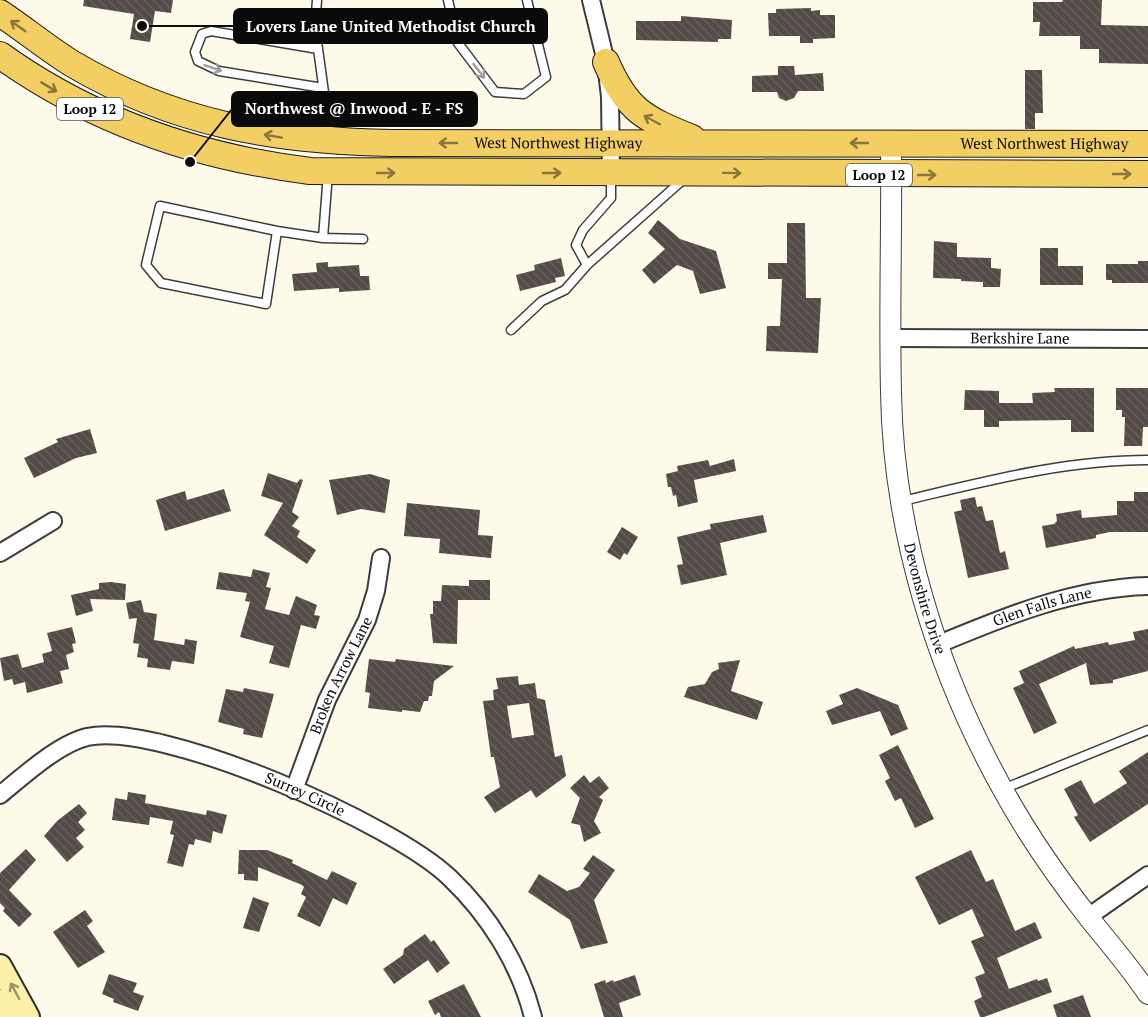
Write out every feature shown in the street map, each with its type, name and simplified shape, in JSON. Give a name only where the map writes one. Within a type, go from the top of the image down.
[{"type":"main road","name":"West Northwest Highway","points":[[0,13],[71,63],[166,108],[254,132],[331,142],[1148,144]]},
{"type":"main road","name":"West Northwest Highway","points":[[0,55],[60,93],[148,135],[248,162],[328,172],[1148,174]]},
{"type":"main road","points":[[606,62],[617,88],[643,115],[706,143]]},
{"type":"main road","points":[[328,172],[331,142]]},
{"type":"main road","points":[[0,966],[28,1017]]},
{"type":"main road","points":[[0,1000],[9,1017]]},
{"type":"street","points":[[591,0],[606,62],[611,173]]},
{"type":"street","name":"Devonshire Drive","points":[[891,143],[891,393],[902,501],[924,600],[978,742],[1002,789],[1051,867],[1148,994]]},
{"type":"street","name":"Berkshire Lane","points":[[891,338],[1148,339]]},
{"type":"street","points":[[0,554],[53,521]]},
{"type":"street","name":"Broken Arrow Lane","points":[[294,790],[327,700],[368,620],[376,591],[381,558]]},
{"type":"street","name":"Glen Falls Lane","points":[[939,644],[1050,602],[1095,591],[1148,586]]},
{"type":"street","name":"Surrey Circle","points":[[0,795],[72,742],[85,738],[114,735],[135,737],[180,748],[294,790],[396,838],[425,856],[450,877],[493,929],[517,972],[533,1017]]},
{"type":"street","points":[[1088,917],[1148,876]]},
{"type":"lane","points":[[317,0],[315,27],[331,142]]},
{"type":"lane","points":[[448,0],[458,43],[495,92],[524,94],[546,77],[527,0]]},
{"type":"lane","points":[[318,49],[211,31],[202,34],[195,52],[198,61],[219,71],[323,88]]},
{"type":"lane","points":[[323,238],[328,172]]},
{"type":"lane","points":[[587,265],[576,245],[583,230],[611,198],[611,173]]},
{"type":"lane","points":[[511,330],[542,301],[565,290],[587,265],[690,173]]},
{"type":"lane","points":[[277,231],[266,304],[161,283],[146,265],[159,206],[277,231],[323,238],[363,239]]},
{"type":"lane","points":[[902,501],[1009,476],[1107,460],[1148,460]]},
{"type":"lane","points":[[1002,789],[1148,730]]},
{"type":"building","points":[[84,0],[173,0],[171,13],[155,11],[150,42],[130,39],[134,14],[83,6]]},
{"type":"building","points":[[1063,0],[1102,0],[1101,25],[1148,26],[1148,64],[1099,63],[1099,49],[1080,49],[1080,36],[1039,36],[1040,22],[1033,22],[1033,2],[1062,2]]},
{"type":"building","points":[[811,8],[811,11],[820,10],[820,15],[835,15],[835,38],[813,39],[813,43],[800,43],[800,36],[769,36],[768,13],[776,13],[776,9]]},
{"type":"building","points":[[681,16],[732,20],[731,39],[718,39],[718,42],[636,40],[636,21],[681,21]]},
{"type":"building","points":[[778,66],[794,66],[795,75],[823,73],[824,91],[798,91],[794,98],[786,101],[779,98],[777,92],[752,92],[752,76],[778,75]]},
{"type":"building","points":[[1025,70],[1042,70],[1043,113],[1035,113],[1035,129],[1025,129]]},
{"type":"building","points":[[658,220],[680,239],[716,251],[726,288],[700,294],[693,271],[677,265],[654,284],[642,270],[665,249],[648,233]]},
{"type":"building","points":[[787,223],[805,223],[806,298],[821,298],[818,353],[766,351],[767,326],[780,326],[782,279],[768,279],[768,263],[787,263]]},
{"type":"building","points":[[934,241],[957,243],[957,257],[991,258],[991,268],[1001,269],[1000,287],[983,287],[983,282],[961,281],[961,279],[933,278]]},
{"type":"building","points":[[1040,248],[1058,248],[1058,266],[1083,266],[1083,285],[1040,285]]},
{"type":"building","points":[[561,258],[565,276],[555,278],[556,282],[520,291],[516,275],[535,270],[534,265]]},
{"type":"building","points":[[1138,261],[1148,261],[1148,283],[1112,283],[1112,280],[1106,280],[1106,264],[1138,264]]},
{"type":"building","points":[[328,262],[328,267],[359,265],[360,276],[369,276],[370,290],[339,292],[339,288],[294,291],[292,274],[317,272],[316,263]]},
{"type":"building","points":[[1054,388],[1094,388],[1094,432],[1071,432],[1071,420],[999,421],[999,427],[984,427],[984,410],[964,410],[965,390],[999,391],[999,403],[1033,403],[1032,393],[1055,392]]},
{"type":"building","points":[[1116,388],[1148,388],[1148,427],[1143,427],[1142,446],[1124,446],[1125,417],[1122,417],[1122,410],[1116,410]]},
{"type":"building","points":[[90,429],[97,453],[76,458],[34,478],[24,458],[58,442],[56,439]]},
{"type":"building","points":[[734,459],[736,471],[694,480],[698,502],[678,507],[676,495],[673,496],[671,487],[668,487],[666,474],[678,471],[677,466],[708,460],[710,466]]},
{"type":"building","points":[[268,473],[297,483],[300,479],[303,480],[292,512],[299,517],[292,526],[300,531],[297,537],[316,550],[307,564],[264,535],[283,503],[261,496]]},
{"type":"building","points":[[370,474],[390,480],[385,513],[361,509],[337,515],[329,480]]},
{"type":"building","points":[[224,489],[231,511],[165,531],[156,500],[185,491],[187,500]]},
{"type":"building","points":[[1134,492],[1148,492],[1148,532],[1110,532],[1096,535],[1096,538],[1046,548],[1042,526],[1054,524],[1057,521],[1056,514],[1081,510],[1082,518],[1117,515],[1117,501],[1134,501]]},
{"type":"building","points":[[975,497],[977,507],[982,506],[986,521],[993,520],[1000,553],[1005,551],[1009,569],[968,578],[954,512],[962,510],[960,500]]},
{"type":"building","points":[[407,503],[480,510],[478,535],[493,536],[491,558],[439,553],[440,539],[404,536]]},
{"type":"building","points":[[763,515],[767,532],[720,543],[727,575],[681,585],[677,565],[683,564],[677,537],[711,529],[710,524]]},
{"type":"building","points":[[622,527],[638,537],[627,555],[624,553],[620,560],[607,552]]},
{"type":"building","points":[[253,569],[270,573],[266,587],[271,588],[265,609],[289,615],[296,596],[317,605],[314,615],[320,616],[316,629],[301,625],[289,668],[269,663],[274,646],[240,637],[250,602],[245,601],[247,593],[216,589],[219,572],[251,577]]},
{"type":"building","points":[[469,580],[490,580],[490,600],[458,600],[457,644],[433,643],[430,614],[433,614],[433,601],[441,601],[442,585],[469,586]]},
{"type":"building","points":[[99,583],[126,584],[125,600],[90,599],[93,611],[76,616],[71,595],[99,589]]},
{"type":"building","points":[[141,600],[144,612],[157,614],[154,640],[184,645],[185,639],[197,641],[194,664],[172,661],[170,670],[147,667],[148,659],[137,657],[139,644],[133,643],[137,618],[129,619],[126,603]]},
{"type":"building","points":[[72,627],[76,643],[72,644],[74,652],[66,655],[69,669],[60,671],[63,683],[27,693],[25,682],[14,685],[12,679],[4,681],[0,658],[18,654],[22,668],[44,662],[42,654],[52,651],[47,633]]},
{"type":"building","points":[[1148,629],[1148,671],[1113,680],[1113,683],[1090,685],[1086,663],[1039,684],[1057,723],[1034,734],[1013,688],[1024,683],[1019,671],[1074,646],[1075,649],[1108,642],[1109,645],[1135,640],[1133,632]]},
{"type":"building","points":[[369,659],[395,662],[396,659],[454,666],[434,681],[432,696],[429,696],[428,701],[424,701],[420,712],[402,710],[402,712],[368,708],[370,693],[365,692]]},
{"type":"building","points":[[740,660],[731,691],[763,702],[757,720],[684,697],[688,687],[705,684],[712,672],[719,669],[718,663]]},
{"type":"building","points":[[518,676],[519,685],[535,683],[537,698],[545,700],[555,757],[562,755],[566,776],[536,798],[531,790],[495,813],[484,797],[500,787],[494,757],[491,757],[483,701],[494,700],[493,690],[498,689],[496,678]],"holes":[[[529,703],[534,735],[512,738],[507,706]]]},
{"type":"building","points":[[244,688],[274,694],[262,738],[243,734],[244,729],[218,722],[226,689],[243,692]]},
{"type":"building","points":[[857,688],[898,705],[908,729],[891,736],[880,711],[832,725],[826,711],[843,704],[839,695]]},
{"type":"building","points":[[898,745],[934,819],[915,828],[901,798],[895,801],[885,781],[890,778],[879,755]]},
{"type":"building","points":[[1148,752],[1148,804],[1090,842],[1074,817],[1078,815],[1064,789],[1081,780],[1094,804],[1127,783],[1119,771]]},
{"type":"building","points":[[584,775],[590,783],[599,776],[609,788],[599,797],[603,800],[594,821],[601,833],[584,842],[580,825],[571,823],[580,798],[570,788]]},
{"type":"building","points":[[128,792],[146,795],[145,803],[206,815],[207,810],[227,815],[222,834],[213,831],[211,843],[195,839],[194,845],[189,844],[183,867],[167,863],[174,835],[170,834],[173,821],[150,817],[149,825],[112,820],[115,798],[127,800]]},
{"type":"building","points":[[79,804],[87,813],[78,822],[85,830],[76,838],[84,847],[67,862],[44,836],[57,821]]},
{"type":"building","points":[[26,849],[36,860],[9,890],[32,914],[19,927],[3,911],[5,908],[0,903],[0,873]]},
{"type":"building","points":[[239,850],[267,850],[293,860],[292,863],[327,880],[332,871],[357,883],[347,905],[333,898],[320,927],[297,916],[306,897],[301,894],[304,887],[302,885],[258,867],[258,881],[244,880],[244,874],[238,874]]},
{"type":"building","points":[[971,850],[986,882],[993,879],[1015,931],[1035,922],[1042,938],[997,958],[1009,989],[1037,979],[1038,981],[1047,978],[1052,992],[984,1017],[980,1017],[974,1001],[982,997],[975,977],[985,973],[971,941],[984,936],[972,909],[939,925],[915,877]]},
{"type":"building","points":[[593,855],[615,870],[594,900],[608,943],[581,949],[570,920],[528,892],[539,874],[567,891],[579,887],[590,873],[583,869]]},
{"type":"building","points":[[253,897],[269,903],[259,932],[243,928]]},
{"type":"building","points":[[85,910],[93,921],[87,926],[105,952],[78,968],[53,932]]},
{"type":"building","points":[[425,934],[431,942],[434,940],[450,963],[437,973],[428,960],[394,984],[383,969],[403,955],[404,949]]},
{"type":"building","points":[[109,974],[137,983],[133,992],[144,996],[138,1011],[113,1002],[114,999],[102,994]]},
{"type":"building","points":[[635,975],[641,995],[619,1003],[623,1017],[604,1017],[594,984],[605,980],[606,983],[613,980],[614,982]]},
{"type":"building","points":[[464,984],[481,1017],[441,1017],[439,1012],[435,1015],[428,1001]]},
{"type":"building","points":[[1083,995],[1091,1017],[1057,1017],[1053,1005]]},
{"type":"place","name":"Lovers Lane United Methodist Church","points":[[142,26]]},
{"type":"place","name":"Northwest @ Inwood - E - FS","points":[[190,162]]}]
